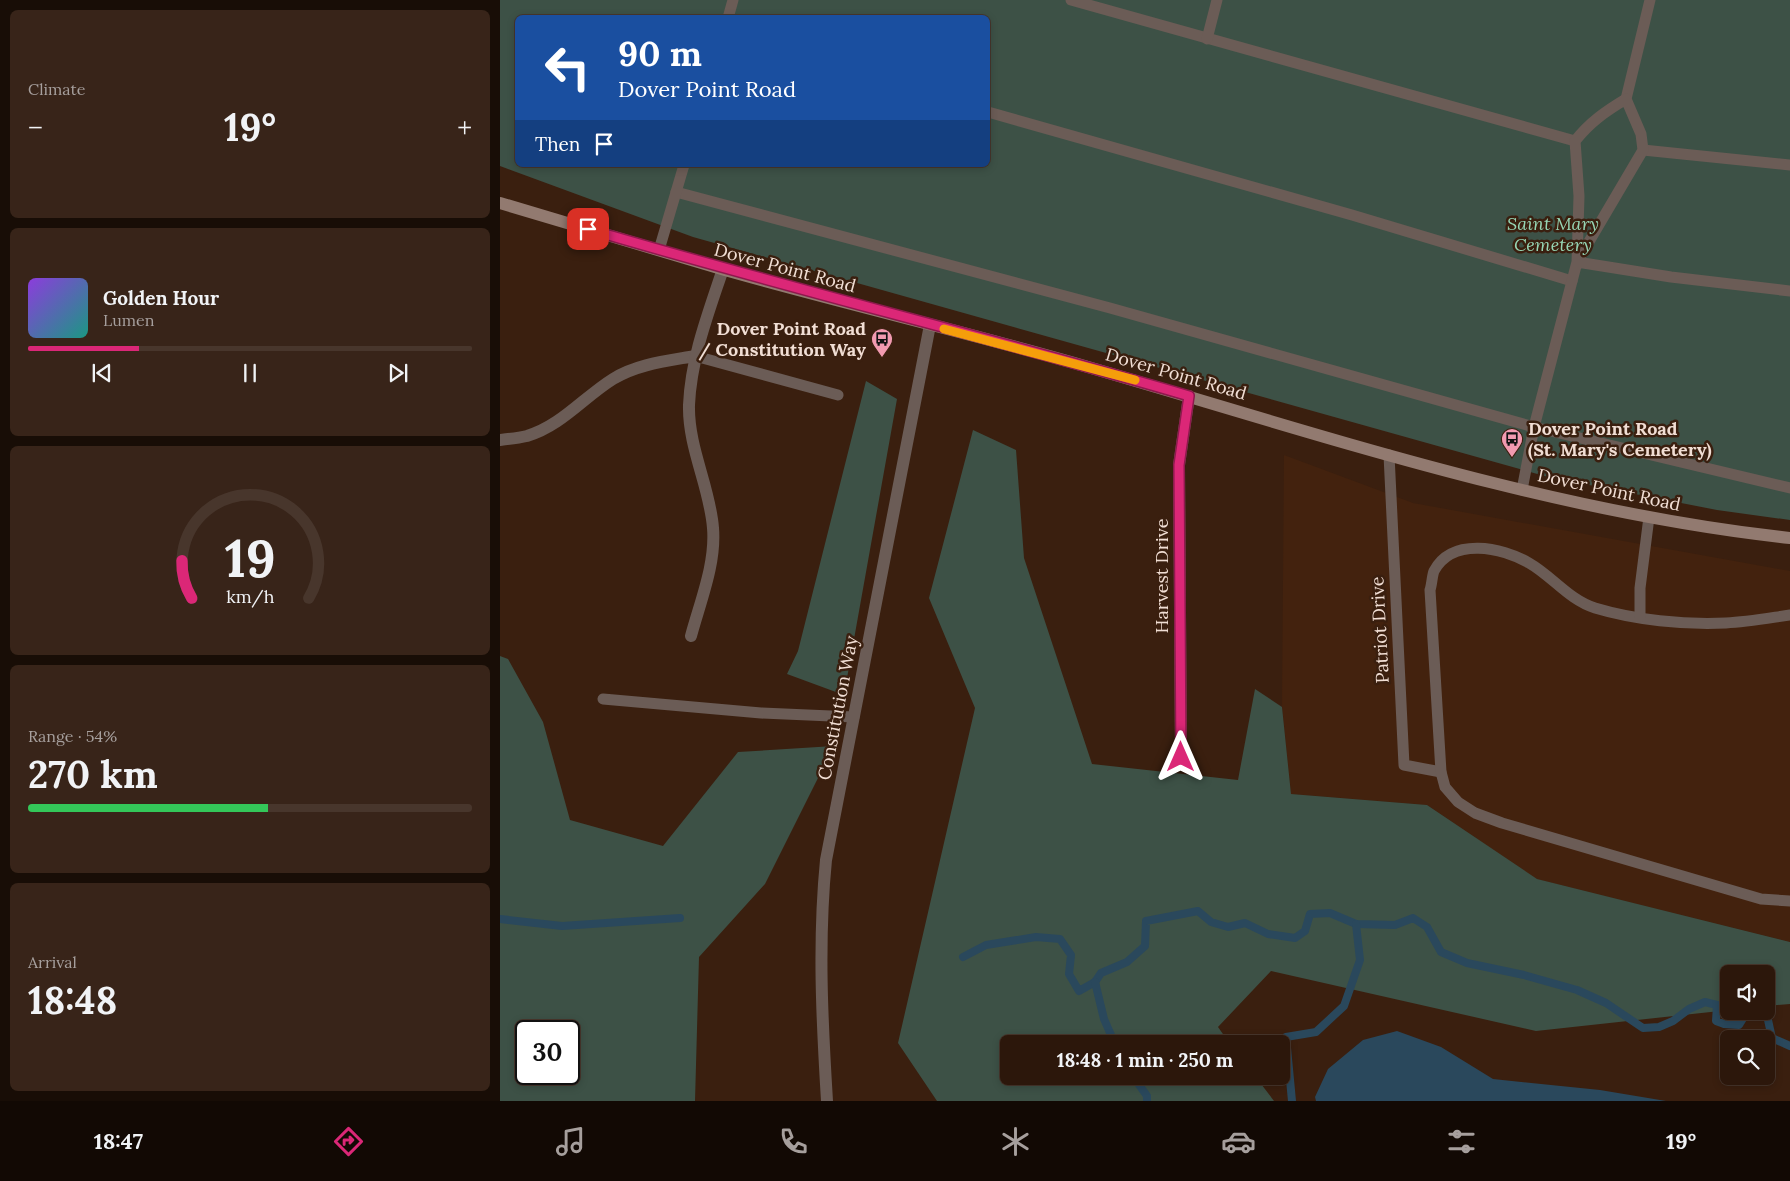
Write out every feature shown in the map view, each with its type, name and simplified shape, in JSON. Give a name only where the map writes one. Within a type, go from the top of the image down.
[{"type":"main road","name":"Dover Point Road","points":[[500,203],[723,269],[930,326],[1083,365],[1389,455],[1522,490],[1649,517],[1790,538]]},
{"type":"street","points":[[691,636],[714,550],[713,527],[693,441],[689,407],[695,356],[723,269]]},
{"type":"street","name":"Constitution Way","points":[[827,1101],[821,1009],[820,915],[831,831],[930,326]]},
{"type":"street","points":[[500,440],[526,436],[545,428],[564,418],[614,379],[638,368],[695,356]]},
{"type":"street","name":"Harvest Drive","points":[[1181,757],[1179,465],[1189,396]]},
{"type":"lane","points":[[729,15],[733,0]]},
{"type":"lane","points":[[1071,0],[1575,141]]},
{"type":"lane","points":[[1207,39],[1217,0]]},
{"type":"lane","points":[[1522,490],[1534,427],[1578,262],[1643,150],[1641,134],[1626,99],[1650,0]]},
{"type":"lane","points":[[1578,262],[1579,196],[1575,141],[1588,125],[1626,99]]},
{"type":"lane","points":[[990,113],[1352,215],[1572,282]]},
{"type":"lane","points":[[1643,150],[1790,165]]},
{"type":"lane","points":[[659,250],[683,167]]},
{"type":"lane","points":[[676,192],[1110,308],[1534,427],[1790,488]]},
{"type":"lane","points":[[1578,262],[1671,277],[1790,291]]},
{"type":"lane","points":[[695,356],[838,395]]},
{"type":"lane","name":"Patriot Drive","points":[[1389,455],[1404,765],[1441,772]]},
{"type":"lane","points":[[1640,616],[1640,588],[1649,517]]},
{"type":"lane","points":[[1790,615],[1727,624],[1685,624],[1594,608],[1576,599],[1528,562],[1484,548],[1461,549],[1445,557],[1434,572],[1430,590],[1441,772],[1445,787],[1458,802],[1476,813],[1494,820],[1761,899],[1790,900]]},
{"type":"lane","points":[[603,699],[761,713],[854,717]]},
{"type":"shaded area","points":[[1284,455],[1413,503],[1790,571],[1790,942],[1536,879],[1427,805],[1291,794],[1282,706]]},
{"type":"green space","name":"Saint Mary Cemetery","points":[[500,0],[1790,0],[1790,520],[1717,510],[1548,477],[693,237],[500,166]]},
{"type":"green space","points":[[866,381],[897,399],[844,695],[787,674],[798,651]]},
{"type":"green space","points":[[973,430],[1016,450],[1024,558],[1092,764],[1238,780],[1255,689],[1282,707],[1291,794],[1427,805],[1537,879],[1790,942],[1790,1004],[1775,1005],[1775,965],[1720,965],[1720,1011],[1536,1031],[1271,971],[1218,1027],[1224,1035],[1000,1035],[1000,1085],[1262,1085],[1274,1101],[937,1101],[898,1043],[975,708],[929,598]]},
{"type":"green space","points":[[500,656],[508,659],[543,722],[570,820],[663,846],[738,752],[834,746],[765,884],[699,957],[695,1101],[500,1101]]},
{"type":"water","points":[[1397,1031],[1441,1047],[1493,1079],[1600,1090],[1666,1101],[1316,1101],[1315,1097],[1328,1069],[1363,1040]]},
{"type":"waterway","points":[[963,957],[986,945],[1036,937],[1060,939],[1071,955],[1069,974],[1079,991],[1095,982],[1101,973],[1127,962],[1145,946],[1146,921],[1198,911],[1211,922],[1228,927],[1245,923],[1268,934],[1295,938],[1305,931],[1310,914],[1330,913],[1356,924],[1395,925],[1413,918],[1427,927],[1441,952],[1467,963],[1524,975],[1577,990],[1606,1003],[1643,1028],[1659,1027],[1705,1002],[1717,1005],[1716,1021],[1724,1024],[1739,1025],[1742,1020]]},
{"type":"waterway","points":[[500,919],[562,926],[680,918]]},
{"type":"waterway","points":[[1292,1101],[1286,1037],[1316,1032],[1344,1006],[1360,960],[1356,924]]},
{"type":"waterway","points":[[1095,982],[1104,1019],[1111,1035]]},
{"type":"waterway","points":[[1768,1020],[1772,1038],[1790,1046]]},
{"type":"waterway","points":[[1139,1085],[1147,1096],[1147,1101]]},
{"type":"slow traffic","points":[[944,329],[1135,380]]},
{"type":"place","name":"Dover Point Road / Constitution Way","points":[[882,358]]},
{"type":"place","name":"Dover Point Road (St. Mary's Cemetery)","points":[[1512,458]]},
{"type":"route","points":[[588,229],[723,269],[930,326],[1083,365],[1189,396],[1179,465],[1181,757]]}]
